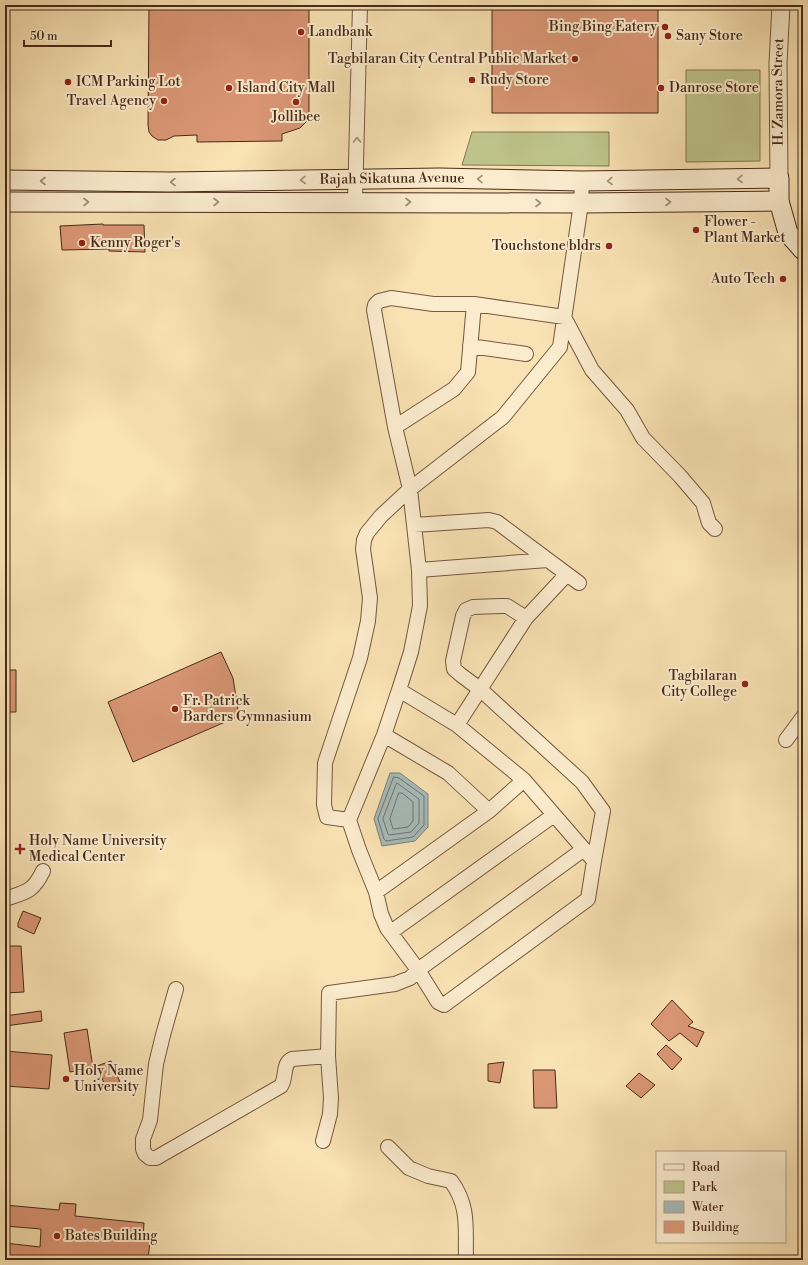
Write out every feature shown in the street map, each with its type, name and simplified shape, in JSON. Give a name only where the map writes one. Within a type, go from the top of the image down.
[{"type":"main road","name":"Rajah Sikatuna Avenue","points":[[5,180],[169,182],[356,179],[386,180],[439,178],[582,181],[779,178]]},
{"type":"main road","points":[[779,178],[779,201],[788,233],[803,250]]},
{"type":"main road","points":[[385,202],[386,180]]},
{"type":"main road","points":[[5,202],[581,203],[779,201]]},
{"type":"street","points":[[355,202],[360,5]]},
{"type":"street","name":"H. Zamora Street","points":[[779,178],[778,63],[781,5]]},
{"type":"street","points":[[349,820],[327,817],[324,805],[325,763],[360,658],[368,622],[370,598],[363,549],[364,540],[381,516],[410,489],[503,417],[560,347],[581,203],[582,181]]},
{"type":"street","points":[[526,618],[507,606],[473,607],[466,610],[463,616],[453,660],[454,669],[481,690],[582,782],[603,811],[588,899],[444,1005],[438,1002],[418,970],[387,928],[381,914],[376,892],[349,820],[384,735],[399,690],[411,652],[420,606],[419,570],[410,489],[395,426],[374,310],[375,304],[379,301],[391,298],[433,304],[474,304],[564,317]]},
{"type":"street","points":[[395,426],[454,389],[468,372],[474,304]]},
{"type":"street","points":[[564,317],[592,370],[627,410],[643,438],[680,476],[703,503],[709,523],[715,529]]},
{"type":"street","points":[[470,346],[526,354]]},
{"type":"street","points":[[414,525],[489,520],[497,522],[579,583]]},
{"type":"street","points":[[419,570],[548,560]]},
{"type":"street","points":[[457,726],[526,618],[567,574]]},
{"type":"street","points":[[399,690],[457,726],[524,780],[594,861]]},
{"type":"street","points":[[786,740],[803,717]]},
{"type":"street","points":[[384,735],[448,773],[489,811]]},
{"type":"street","points":[[376,892],[489,811],[524,780]]},
{"type":"street","points":[[391,932],[554,815]]},
{"type":"street","points":[[323,1141],[330,1114],[331,1098],[328,1056],[329,993],[395,984],[410,978],[418,970],[584,849]]},
{"type":"street","points":[[5,899],[27,891],[33,887],[38,882],[43,871]]},
{"type":"street","points":[[176,989],[156,1064],[150,1120],[143,1139],[143,1149],[145,1154],[150,1158],[156,1158],[281,1086],[285,1079],[288,1061],[292,1059],[328,1056]]},
{"type":"street","points":[[388,1147],[409,1168],[428,1176],[451,1181],[459,1192],[465,1211],[466,1260]]},
{"type":"green space","points":[[686,70],[760,70],[760,161],[686,162]]},
{"type":"green space","points":[[472,132],[609,132],[609,166],[462,165]]},
{"type":"water","points":[[390,773],[400,773],[428,794],[428,827],[415,841],[382,846],[374,819]]},
{"type":"building","name":"Island City Mall","points":[[149,5],[309,5],[309,112],[307,121],[300,128],[282,134],[282,141],[197,142],[197,135],[174,136],[166,140],[158,140],[152,136],[149,132],[148,125]]},
{"type":"building","name":"Tagbilaran City Central Public Market","points":[[492,5],[658,5],[658,113],[492,113]]},
{"type":"building","points":[[103,224],[144,225],[145,252],[109,251],[109,249],[62,250],[60,226]]},
{"type":"building","name":"Fr. Patrick Barders Gymnasium","points":[[221,652],[233,678],[239,716],[133,762],[108,702]]},
{"type":"building","points":[[5,670],[16,670],[16,712],[5,712]]},
{"type":"building","points":[[23,911],[41,918],[34,934],[18,927]]},
{"type":"building","points":[[5,946],[21,946],[24,992],[5,993]]},
{"type":"building","points":[[672,1000],[693,1022],[688,1026],[704,1032],[697,1047],[680,1033],[669,1041],[651,1024]]},
{"type":"building","points":[[41,1011],[42,1021],[5,1026],[5,1016]]},
{"type":"building","points":[[87,1029],[93,1068],[70,1072],[64,1033]]},
{"type":"building","points":[[666,1045],[682,1059],[672,1070],[657,1054]]},
{"type":"building","points":[[5,1051],[52,1055],[49,1089],[5,1086]]},
{"type":"building","points":[[111,1061],[120,1082],[106,1088],[97,1066]]},
{"type":"building","points":[[504,1062],[500,1083],[488,1081],[488,1064]]},
{"type":"building","points":[[533,1070],[555,1070],[557,1108],[534,1108]]},
{"type":"building","points":[[639,1073],[655,1085],[641,1098],[626,1086]]},
{"type":"building","points":[[60,1203],[76,1204],[75,1216],[144,1223],[143,1240],[150,1241],[148,1260],[5,1260],[5,1243],[40,1247],[41,1229],[5,1226],[5,1205],[59,1210]]},
{"type":"place","name":"Bing Bing Eatery","points":[[665,27]]},
{"type":"place","name":"Landbank","points":[[301,32]]},
{"type":"place","name":"Sany Store","points":[[668,36]]},
{"type":"place","name":"Tagbilaran City Central Public Market","points":[[575,59]]},
{"type":"place","name":"Rudy Store","points":[[472,80]]},
{"type":"place","name":"ICM Parking Lot","points":[[68,82]]},
{"type":"place","name":"Island City Mall","points":[[229,88]]},
{"type":"place","name":"Danrose Store","points":[[661,88]]},
{"type":"place","name":"Travel Agency","points":[[164,101]]},
{"type":"place","name":"Jollibee","points":[[296,102]]},
{"type":"place","name":"Flower - Plant Market","points":[[696,230]]},
{"type":"place","name":"Kenny Roger's","points":[[82,243]]},
{"type":"place","name":"Touchstone bldrs","points":[[609,246]]},
{"type":"place","name":"Auto Tech","points":[[783,279]]},
{"type":"place","name":"Tagbilaran City College","points":[[745,684]]},
{"type":"place","name":"Fr. Patrick Barders Gymnasium","points":[[175,709]]},
{"type":"place","name":"Holy Name University Medical Center","points":[[20,849]]},
{"type":"place","name":"Holy Name University","points":[[66,1079]]},
{"type":"place","name":"Bates Building","points":[[57,1236]]}]
